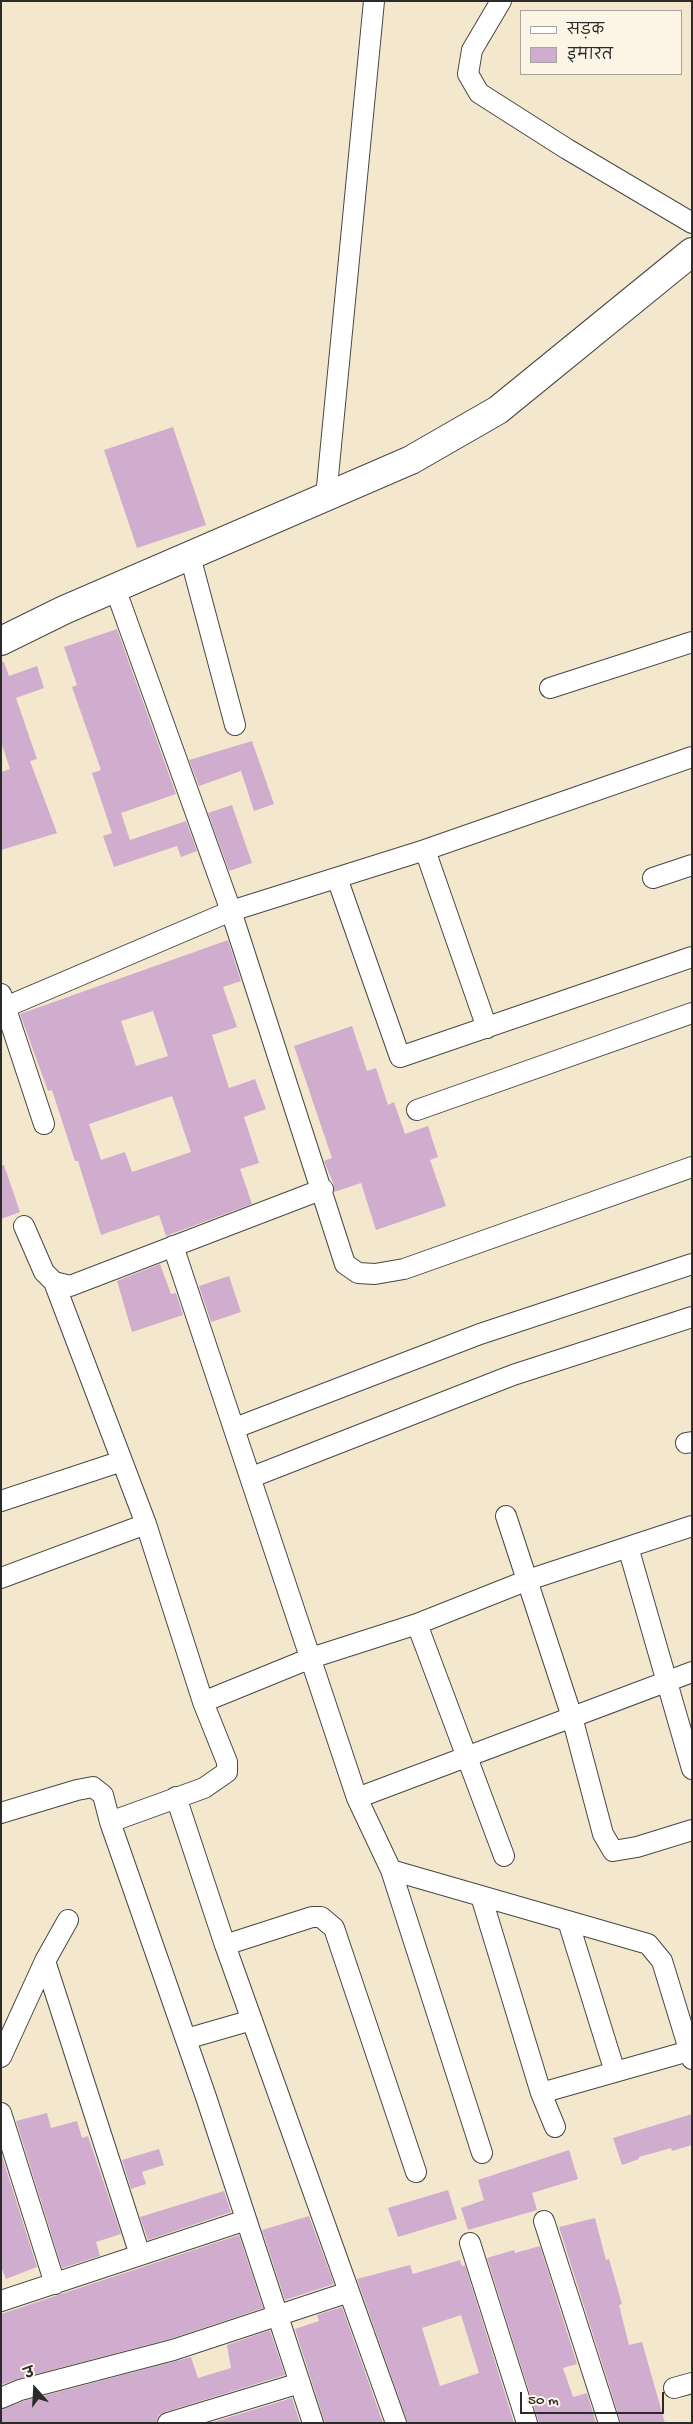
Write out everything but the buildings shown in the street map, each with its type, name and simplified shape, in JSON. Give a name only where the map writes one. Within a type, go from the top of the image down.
[{"type":"street","points":[[326,497],[374,1]]},
{"type":"street","points":[[501,1],[472,50],[468,74],[479,93],[567,149],[692,223]]},
{"type":"street","points":[[1,641],[64,610],[411,460],[498,410],[692,252]]},
{"type":"street","points":[[190,556],[235,725]]},
{"type":"street","points":[[115,588],[231,911],[323,1189],[345,1264],[358,1274],[375,1274],[404,1269],[692,1167]]},
{"type":"street","points":[[550,688],[692,642]]},
{"type":"street","points":[[44,1124],[3,1003],[231,911],[425,850],[692,758]]},
{"type":"street","points":[[425,850],[487,1028]]},
{"type":"street","points":[[653,878],[692,865]]},
{"type":"street","points":[[337,878],[400,1057],[692,957]]},
{"type":"street","points":[[417,1110],[692,1014]]},
{"type":"street","points":[[54,1282],[70,1286],[82,1283],[323,1189]]},
{"type":"street","points":[[24,1226],[44,1272],[54,1282],[146,1524],[204,1702],[227,1762],[227,1772],[204,1788],[110,1822]]},
{"type":"street","points":[[173,1246],[252,1477],[357,1798],[390,1870],[482,2153]]},
{"type":"street","points":[[235,1428],[480,1334],[692,1264]]},
{"type":"street","points":[[252,1477],[513,1375],[692,1317]]},
{"type":"street","points":[[1,1501],[122,1461]]},
{"type":"street","points":[[506,1516],[572,1717],[603,1834],[613,1851],[637,1847],[692,1830]]},
{"type":"street","points":[[1,1578],[146,1524]]},
{"type":"street","points":[[204,1702],[311,1658],[417,1624],[528,1580],[692,1526]]},
{"type":"street","points":[[628,1547],[692,1769]]},
{"type":"street","points":[[417,1624],[504,1856]]},
{"type":"street","points":[[357,1798],[467,1758],[666,1680],[692,1672]]},
{"type":"street","points":[[1,1814],[77,1790],[93,1787],[104,1795],[110,1822],[186,2039],[313,2423]]},
{"type":"street","points":[[176,1797],[225,1944],[396,2423]]},
{"type":"street","points":[[390,1870],[648,1944],[662,1961],[691,2055],[614,2072],[541,2093]]},
{"type":"street","points":[[481,1896],[541,2093],[555,2127]]},
{"type":"street","points":[[225,1944],[312,1917],[321,1917],[334,1928],[416,2172]]},
{"type":"street","points":[[1,2057],[46,1961],[68,1920]]},
{"type":"street","points":[[568,1922],[614,2072]]},
{"type":"street","points":[[46,1961],[140,2255]]},
{"type":"street","points":[[186,2039],[252,2020]]},
{"type":"street","points":[[1,2113],[55,2284]]},
{"type":"street","points":[[1,2301],[246,2220]]},
{"type":"street","points":[[544,2221],[609,2423]]},
{"type":"street","points":[[470,2243],[527,2423]]},
{"type":"street","points":[[1,2398],[20,2390],[173,2350],[278,2317],[349,2292]]},
{"type":"street","points":[[168,2423],[300,2383]]}]
